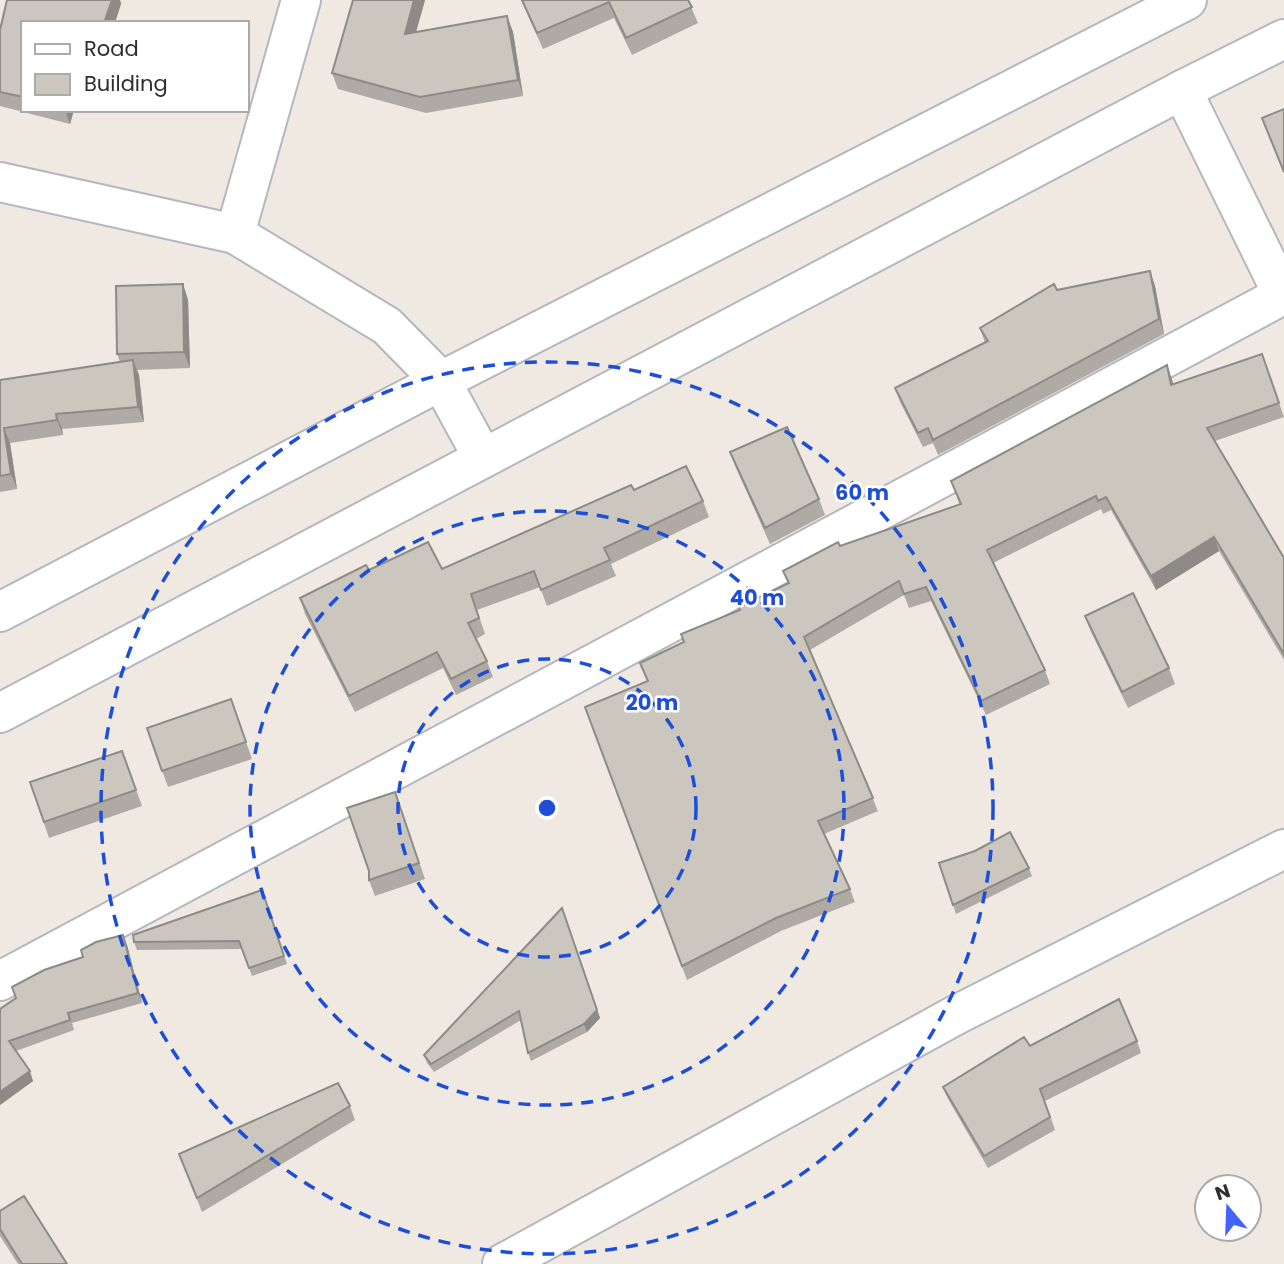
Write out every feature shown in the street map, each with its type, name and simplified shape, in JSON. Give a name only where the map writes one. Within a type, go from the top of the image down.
[{"type":"street","points":[[235,234],[301,0]]},
{"type":"street","points":[[0,611],[440,381],[1186,0]]},
{"type":"street","points":[[0,713],[1182,90],[1284,39]]},
{"type":"street","points":[[0,981],[1283,296],[1182,90]]},
{"type":"street","points":[[0,182],[235,234],[387,326],[440,381],[484,458]]},
{"type":"street","points":[[502,1264],[956,1015],[1284,849]]},
{"type":"building","points":[[7,0],[112,0],[105,21],[21,21],[21,97],[0,92],[0,30]]},
{"type":"building","points":[[353,0],[414,0],[405,34],[507,16],[518,80],[420,97],[332,73]]},
{"type":"building","points":[[522,0],[688,0],[692,7],[626,38],[609,2],[537,33]]},
{"type":"building","points":[[1284,109],[1284,172],[1262,118]]},
{"type":"building","points":[[1150,271],[1159,319],[933,440],[928,428],[918,433],[895,388],[988,341],[980,328],[1054,284],[1057,290]]},
{"type":"building","points":[[183,284],[184,352],[117,354],[116,286]]},
{"type":"building","points":[[1262,354],[1279,403],[1207,428],[1284,558],[1284,654],[1214,537],[1151,576],[1106,497],[1098,501],[1096,496],[987,550],[1045,670],[981,701],[926,587],[904,594],[899,581],[804,637],[873,798],[818,821],[850,889],[776,918],[682,966],[585,707],[648,681],[640,663],[684,642],[681,634],[740,610],[739,607],[789,583],[783,571],[838,542],[840,546],[961,504],[951,481],[1167,365],[1171,385]]},
{"type":"building","points":[[133,360],[138,407],[56,414],[57,420],[4,428],[11,474],[0,476],[0,380]]},
{"type":"building","points":[[787,427],[819,499],[765,528],[730,452]]},
{"type":"building","points":[[686,466],[703,501],[604,548],[610,560],[541,590],[534,571],[471,594],[479,618],[468,623],[487,661],[451,679],[437,652],[349,696],[300,598],[366,565],[369,570],[428,542],[442,569],[631,485],[634,490]]},
{"type":"building","points":[[1133,593],[1169,668],[1122,692],[1085,616]]},
{"type":"building","points":[[231,699],[246,742],[162,771],[147,728]]},
{"type":"building","points":[[122,751],[136,790],[44,822],[30,782]]},
{"type":"building","points":[[395,792],[419,863],[369,880],[369,871],[347,808]]},
{"type":"building","points":[[1010,832],[1029,868],[953,905],[939,863],[975,851]]},
{"type":"building","points":[[262,890],[284,956],[249,968],[239,941],[134,942],[133,935]]},
{"type":"building","points":[[562,908],[597,1010],[584,1024],[528,1053],[519,1011],[431,1064],[424,1055]]},
{"type":"building","points":[[123,935],[138,993],[68,1013],[70,1020],[9,1041],[30,1071],[0,1092],[0,1009],[16,998],[12,987],[44,970],[83,957],[81,950],[96,942]]},
{"type":"building","points":[[1119,999],[1137,1041],[1040,1089],[1050,1117],[984,1156],[943,1087],[1024,1037],[1030,1046]]},
{"type":"building","points":[[338,1083],[350,1106],[197,1198],[179,1154]]},
{"type":"building","points":[[24,1196],[67,1264],[22,1264],[0,1229],[0,1211]]}]
